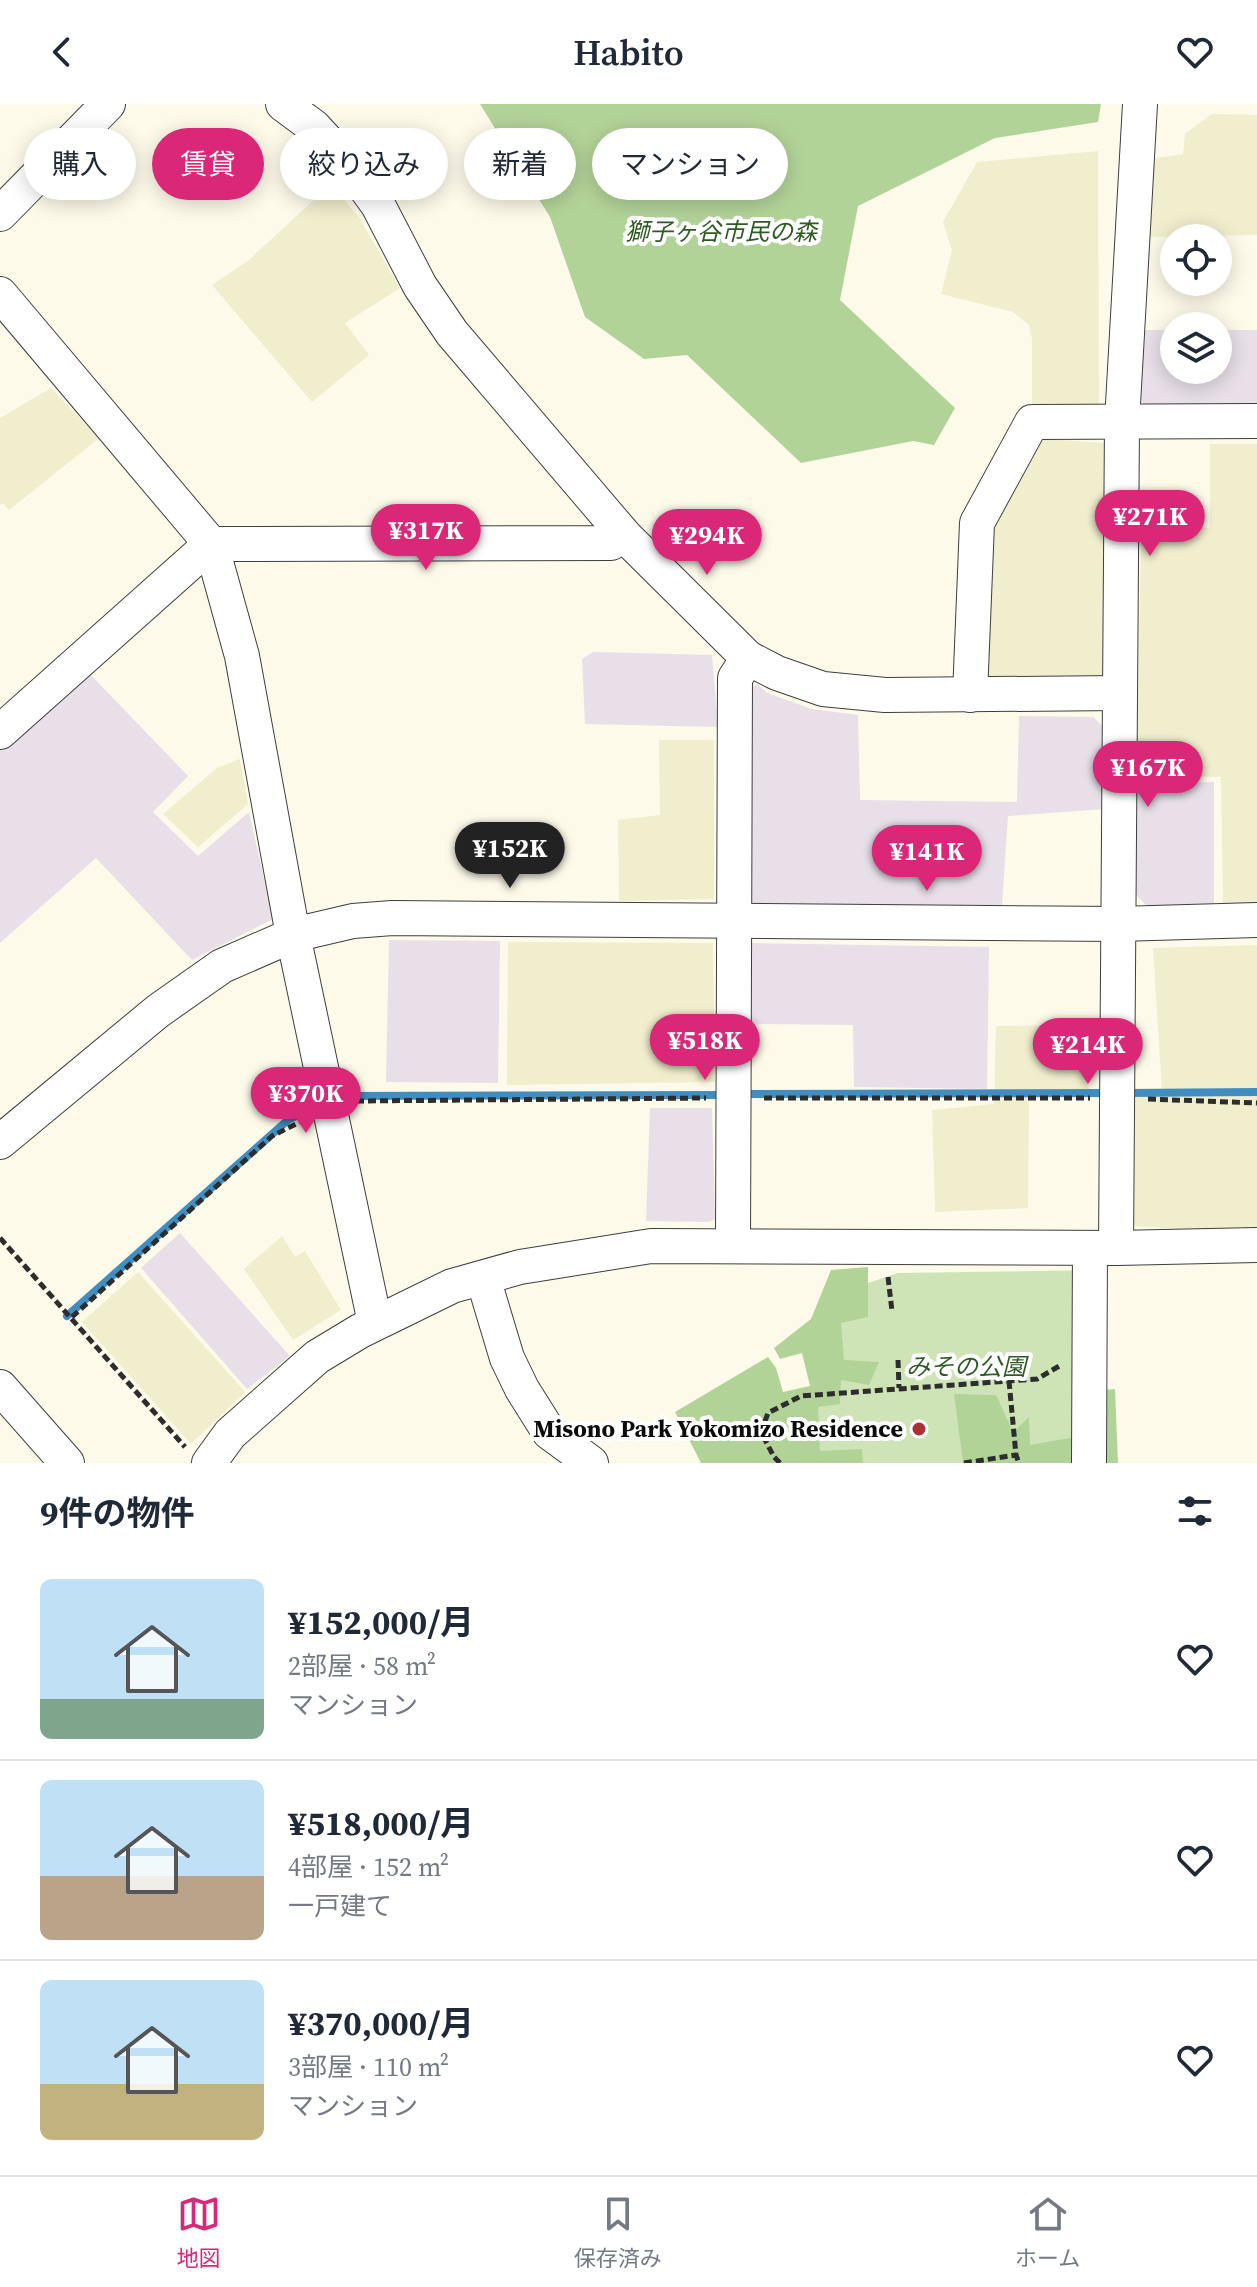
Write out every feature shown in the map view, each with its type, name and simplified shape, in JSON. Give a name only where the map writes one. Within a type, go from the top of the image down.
[{"type":"street","points":[[0,214],[108,104]]},
{"type":"street","points":[[283,104],[314,127],[349,165],[378,205],[420,286],[452,333],[625,536],[748,658],[777,673],[823,689],[885,695],[1120,693]]},
{"type":"street","points":[[1089,1463],[1090,1348],[1117,1098],[1122,422],[1140,104]]},
{"type":"street","points":[[0,294],[211,544],[242,656],[293,935],[375,1323]]},
{"type":"street","points":[[970,695],[977,523],[1032,422],[1257,421]]},
{"type":"street","points":[[0,732],[211,544],[611,543],[625,536]]},
{"type":"street","points":[[733,1245],[735,678],[748,658]]},
{"type":"street","points":[[0,1142],[158,1011],[209,975],[239,957],[293,935],[353,921],[392,918],[1118,924],[1257,920]]},
{"type":"street","points":[[199,1457],[230,1434],[317,1357],[375,1323],[452,1286],[520,1267],[651,1246],[1103,1248],[1257,1245]]},
{"type":"street","points":[[483,1278],[507,1358],[522,1389],[549,1432],[591,1463]]},
{"type":"street","points":[[0,1387],[67,1463]]},
{"type":"path","points":[[72,1317],[272,1136],[330,1107],[365,1099],[1117,1098],[1257,1103]]},
{"type":"path","points":[[0,1238],[199,1457]]},
{"type":"path","points":[[780,1463],[761,1432],[768,1413],[801,1396],[1037,1379],[1090,1348]]},
{"type":"path","points":[[898,1360],[899,1388]]},
{"type":"path","points":[[1009,1381],[1019,1463]]},
{"type":"path","points":[[964,1463],[1016,1455]]},
{"type":"shaded area","points":[[1212,114],[1257,115],[1257,235],[1232,235],[1232,224],[1160,224],[1160,237],[1141,237],[1148,159],[1183,154],[1185,134]]},
{"type":"shaded area","points":[[1098,151],[1099,407],[1032,410],[1032,339],[1029,325],[1013,312],[941,294],[952,250],[943,222],[977,162]]},
{"type":"shaded area","points":[[314,200],[344,200],[360,219],[400,288],[345,323],[369,355],[312,402],[212,285],[249,260]]},
{"type":"shaded area","points":[[1139,330],[1160,330],[1160,384],[1232,384],[1232,330],[1257,330],[1257,410],[1148,408],[1139,399]]},
{"type":"shaded area","points":[[51,388],[99,438],[9,510],[3,503],[0,505],[0,418]]},
{"type":"shaded area","points":[[1031,438],[1105,443],[1104,673],[1096,683],[980,683],[987,522]]},
{"type":"shaded area","points":[[1210,444],[1257,444],[1257,908],[1223,908],[1221,777],[1137,775],[1141,530],[1210,528]]},
{"type":"shaded area","points":[[593,652],[712,655],[718,727],[585,724],[582,659]]},
{"type":"shaded area","points":[[88,672],[188,776],[153,812],[198,856],[249,812],[273,919],[192,960],[96,858],[0,943],[0,750]]},
{"type":"shaded area","points":[[757,684],[767,693],[812,709],[858,715],[860,800],[1017,802],[1019,716],[1093,717],[1105,728],[1104,809],[1008,816],[1002,905],[756,905],[746,898],[750,690]]},
{"type":"shaded area","points":[[659,740],[714,740],[714,899],[619,901],[618,820],[660,815]]},
{"type":"shaded area","points":[[240,759],[248,804],[198,847],[163,814],[217,768]]},
{"type":"shaded area","points":[[1214,782],[1214,903],[1150,909],[1132,891],[1135,784]]},
{"type":"shaded area","points":[[389,940],[500,941],[498,1083],[386,1082]]},
{"type":"shaded area","points":[[508,942],[713,943],[715,1082],[507,1085]]},
{"type":"shaded area","points":[[752,943],[989,947],[987,1089],[854,1087],[853,1025],[750,1024],[745,949]]},
{"type":"shaded area","points":[[1257,945],[1257,1234],[1134,1226],[1135,1093],[1162,1092],[1153,948]]},
{"type":"shaded area","points":[[1083,1025],[1089,1090],[1029,1091],[1028,1208],[935,1212],[932,1110],[994,1104],[996,1026]]},
{"type":"shaded area","points":[[650,1108],[712,1108],[715,1219],[709,1222],[646,1221]]},
{"type":"shaded area","points":[[180,1233],[290,1356],[247,1389],[141,1268]]},
{"type":"shaded area","points":[[282,1236],[295,1257],[305,1251],[341,1310],[293,1340],[244,1269]]},
{"type":"shaded area","points":[[138,1272],[245,1392],[191,1444],[82,1322]]},
{"type":"green space","name":"獅子ヶ谷市民の森","points":[[480,104],[1101,104],[1098,122],[995,138],[858,206],[840,300],[955,408],[934,445],[913,441],[801,463],[687,355],[644,359],[585,317],[550,217],[539,200],[576,200],[576,128],[495,128]]},
{"type":"green space","points":[[868,1267],[868,1317],[841,1323],[844,1360],[879,1362],[869,1385],[841,1380],[840,1404],[818,1407],[820,1451],[862,1449],[863,1463],[701,1463],[675,1412],[768,1357],[776,1368],[783,1392],[810,1386],[802,1353],[780,1359],[774,1348],[811,1319],[831,1270]]},
{"type":"green space","name":"みその公園","points":[[1104,1270],[1104,1463],[819,1463],[817,1381],[841,1292],[898,1273]]},
{"type":"green space","points":[[1115,1389],[1118,1463],[963,1463],[954,1394],[996,1395],[1013,1432],[1029,1417],[1030,1445],[1075,1437],[1096,1391]]},
{"type":"waterway","points":[[1126,1093],[1257,1092]]},
{"type":"waterway","points":[[742,1094],[1108,1093]]},
{"type":"waterway","points":[[334,1096],[724,1095]]},
{"type":"waterway","points":[[67,1316],[288,1120],[322,1103]]},
{"type":"place","name":"Misono Park Yokomizo Residence","points":[[919,1429]]}]
